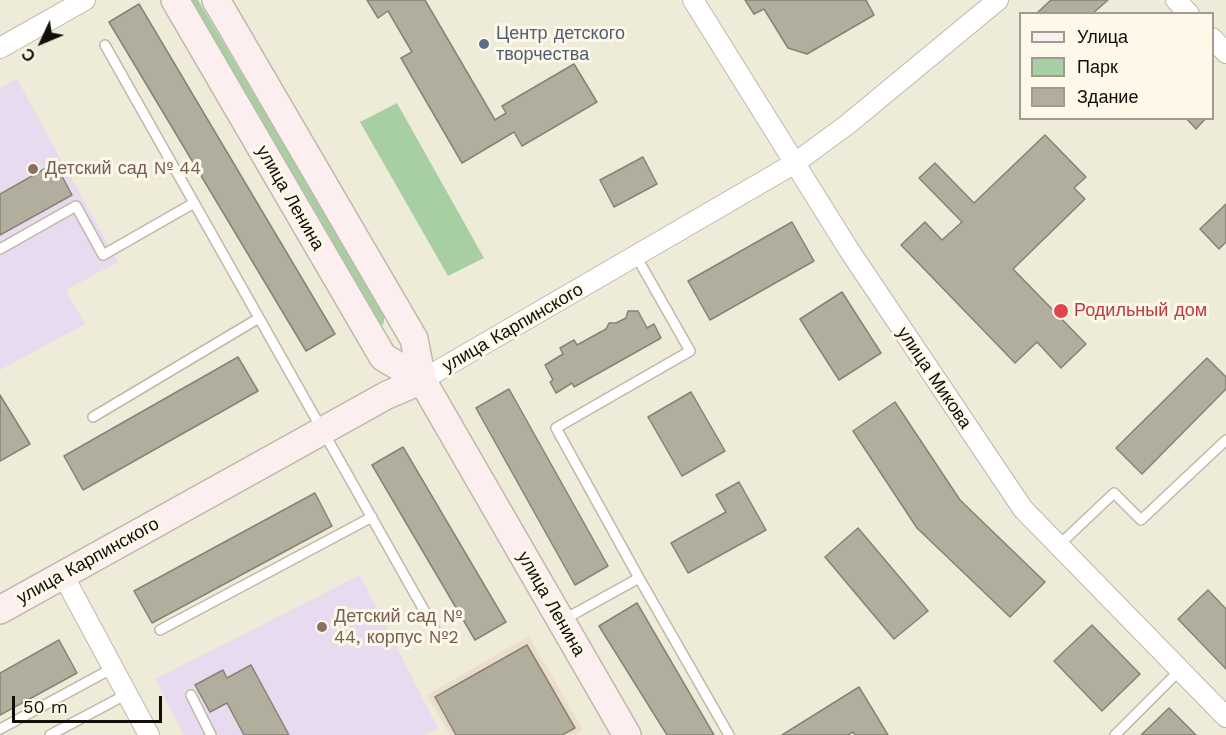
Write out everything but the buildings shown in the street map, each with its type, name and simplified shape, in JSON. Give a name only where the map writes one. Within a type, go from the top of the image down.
[{"type":"main road","name":"улица Ленина","points":[[176,0],[383,357],[422,380]]},
{"type":"main road","name":"улица Ленина","points":[[216,0],[414,339],[422,380],[627,735]]},
{"type":"main road","name":"улица Карпинского","points":[[0,610],[387,395],[422,380]]},
{"type":"street","points":[[0,48],[85,0]]},
{"type":"street","name":"улица Микова","points":[[693,0],[925,365],[1023,509],[1226,717]]},
{"type":"street","name":"улица Карпинского","points":[[422,380],[795,163],[848,124],[998,0]]},
{"type":"street","points":[[1176,0],[1187,12]]},
{"type":"street","points":[[1214,40],[1226,53]]},
{"type":"street","points":[[63,575],[149,735]]},
{"type":"lane","points":[[105,45],[438,635]]},
{"type":"lane","points":[[0,249],[76,206],[103,255],[194,204]]},
{"type":"lane","points":[[636,256],[690,351],[556,428],[729,735]]},
{"type":"lane","points":[[93,417],[259,318]]},
{"type":"lane","points":[[1058,546],[1114,493],[1142,520],[1226,440]]},
{"type":"lane","points":[[160,630],[372,517]]},
{"type":"lane","points":[[561,621],[639,578]]},
{"type":"lane","points":[[0,729],[113,668]]},
{"type":"lane","points":[[1114,735],[1180,670]]},
{"type":"lane","points":[[50,735],[127,694]]},
{"type":"lane","points":[[191,695],[211,735]]},
{"type":"shaded area","name":"Детский сад № 44","points":[[17,79],[118,262],[66,290],[85,324],[0,370],[0,88]]},
{"type":"shaded area","name":"Детский сад № 44, корпус №2","points":[[360,575],[438,728],[424,735],[184,735],[155,679]]},
{"type":"shaded area","points":[[529,636],[583,730],[574,735],[450,735],[427,695]]},
{"type":"green space","points":[[186,0],[198,0],[385,315],[383,325],[377,323]]},
{"type":"green space","points":[[397,103],[484,258],[448,276],[360,122]]},
{"type":"place","name":"Центр детского творчества","points":[[484,44]]},
{"type":"place","name":"Детский сад № 44","points":[[33,169]]},
{"type":"place","name":"Родильный дом","points":[[1061,311]]},
{"type":"place","name":"Детский сад № 44, корпус №2","points":[[322,627]]}]
